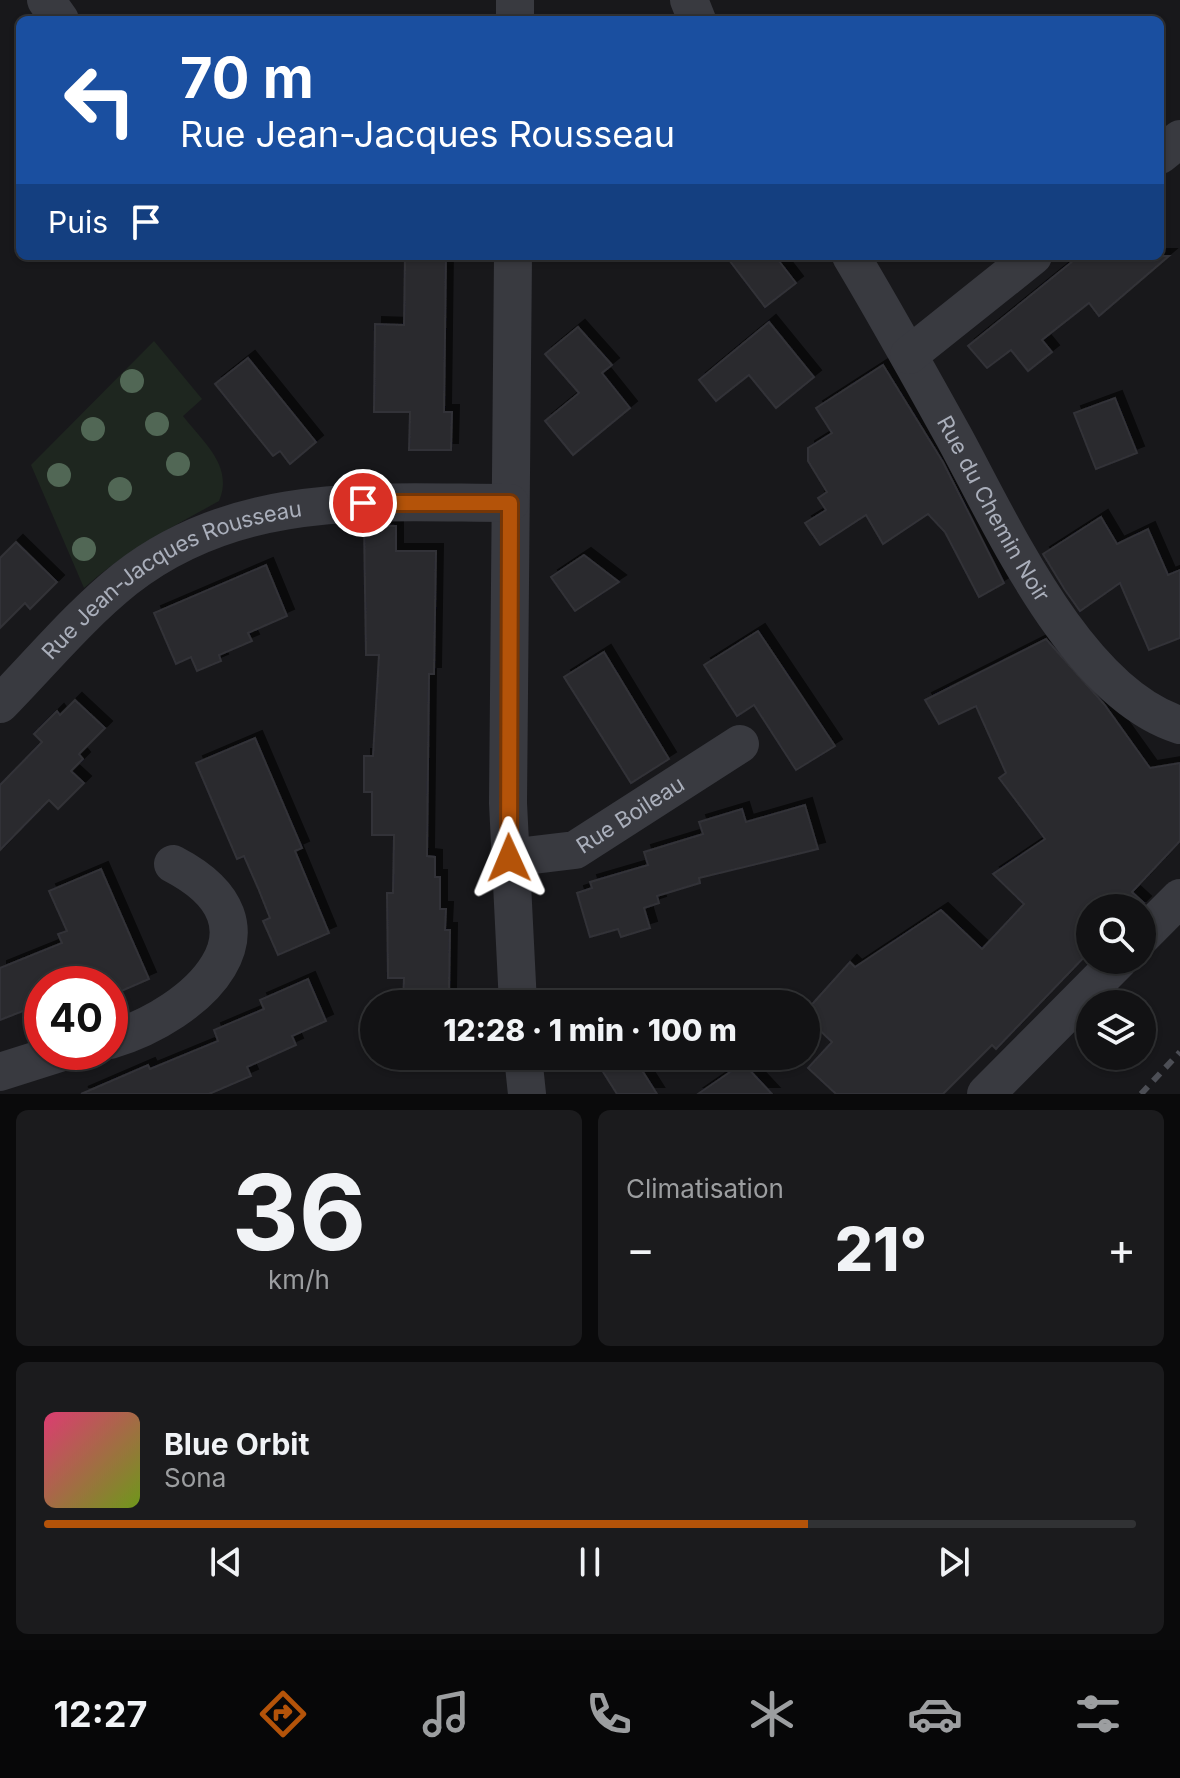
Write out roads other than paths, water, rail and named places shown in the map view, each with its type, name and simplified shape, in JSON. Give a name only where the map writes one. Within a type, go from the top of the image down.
[{"type":"street","points":[[1164,152],[1180,139]]},
{"type":"street","points":[[513,260],[509,858],[517,990]]},
{"type":"street","name":"Rue du Chemin Noir","points":[[853,260],[909,355],[1004,532],[1065,628],[1124,692],[1147,710],[1180,725]]},
{"type":"street","points":[[909,355],[1028,260]]},
{"type":"street","name":"Rue Jean-Jacques Rousseau","points":[[0,704],[127,578],[169,550],[216,528],[309,505],[510,503]]},
{"type":"street","name":"Rue Boileau","points":[[509,858],[575,850],[740,744]]},
{"type":"street","points":[[128,1033],[156,1022],[194,998],[218,969],[225,951],[227,931],[218,898],[195,876],[173,864]]},
{"type":"street","points":[[1156,922],[1180,898]]},
{"type":"street","points":[[986,1094],[1105,974]]},
{"type":"street","points":[[0,1072],[24,1064]]},
{"type":"street","points":[[524,1070],[527,1094]]},
{"type":"railway","points":[[1141,1094],[1180,1052]]}]
